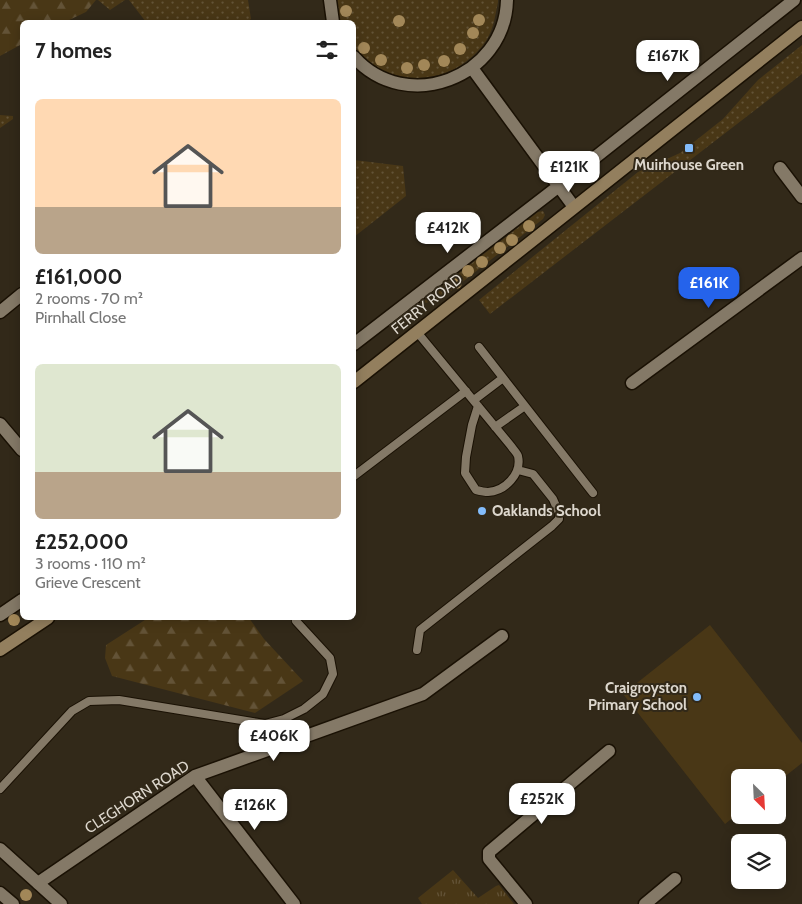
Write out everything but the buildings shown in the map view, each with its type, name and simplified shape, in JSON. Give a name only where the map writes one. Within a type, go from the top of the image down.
[{"type":"main road","name":"FERRY ROAD","points":[[356,380],[802,27]]},
{"type":"main road","points":[[0,650],[45,620]]},
{"type":"street","points":[[330,0],[333,20]]},
{"type":"street","points":[[356,59],[362,66],[382,78],[404,85],[428,86],[451,80],[472,68],[488,52],[500,33],[507,0]]},
{"type":"street","name":"FERRY ROAD","points":[[356,342],[559,186],[794,0]]},
{"type":"street","points":[[472,68],[574,207]]},
{"type":"street","points":[[780,168],[802,197]]},
{"type":"street","points":[[632,383],[802,258]]},
{"type":"street","points":[[0,312],[20,296]]},
{"type":"street","points":[[0,424],[20,448]]},
{"type":"street","points":[[0,615],[20,601]]},
{"type":"street","name":"CLEGHORN ROAD","points":[[38,883],[195,776],[422,694],[502,636]]},
{"type":"street","points":[[526,904],[489,859],[489,852],[609,751]]},
{"type":"street","points":[[195,776],[294,904]]},
{"type":"street","points":[[0,849],[61,904]]},
{"type":"street","points":[[645,904],[675,879]]},
{"type":"street","points":[[0,893],[13,904]]},
{"type":"lane","points":[[417,332],[466,391],[476,403],[496,427],[518,456],[518,470],[511,481],[496,490],[486,492],[476,490],[468,479],[465,473],[466,457],[476,403],[503,378]]},
{"type":"lane","points":[[479,347],[592,493]]},
{"type":"lane","points":[[356,474],[466,391]]},
{"type":"lane","points":[[496,427],[525,406]]},
{"type":"lane","points":[[417,650],[420,630],[559,519],[559,513],[553,499],[533,474],[518,470]]},
{"type":"lane","points":[[0,789],[72,711],[89,701],[119,700],[265,724],[284,719],[304,709],[323,694],[333,674],[330,658],[296,621]]},
{"type":"green space","points":[[0,0],[96,0],[86,12],[69,20],[20,20],[20,45],[0,56]]},
{"type":"green space","points":[[98,0],[125,0],[110,10]]},
{"type":"green space","points":[[129,0],[248,0],[251,19],[249,20],[144,20]]},
{"type":"green space","points":[[336,0],[498,0],[493,25],[483,45],[458,67],[428,77],[397,76],[367,62],[356,50],[356,20],[340,20]]},
{"type":"green space","points":[[802,45],[802,74],[490,314],[479,300],[638,172],[680,153],[723,119],[758,80]]},
{"type":"green space","points":[[0,115],[13,116],[13,119],[0,128]]},
{"type":"green space","points":[[356,160],[403,166],[406,196],[356,235]]},
{"type":"green space","points":[[543,211],[545,215],[543,219],[442,298],[422,304],[427,298],[538,212]]},
{"type":"green space","points":[[145,620],[250,620],[264,639],[303,681],[255,713],[112,676],[105,658],[106,645]]},
{"type":"green space","points":[[710,625],[802,743],[802,763],[786,776],[786,769],[731,769],[731,819],[725,824],[623,694]]},
{"type":"green space","points":[[453,870],[478,898],[499,885],[514,904],[422,904],[418,898]]},
{"type":"place","name":"Muirhouse Green","points":[[689,148]]},
{"type":"place","name":"Oaklands School","points":[[482,511]]},
{"type":"place","name":"Craigroyston Primary School","points":[[697,697]]}]
